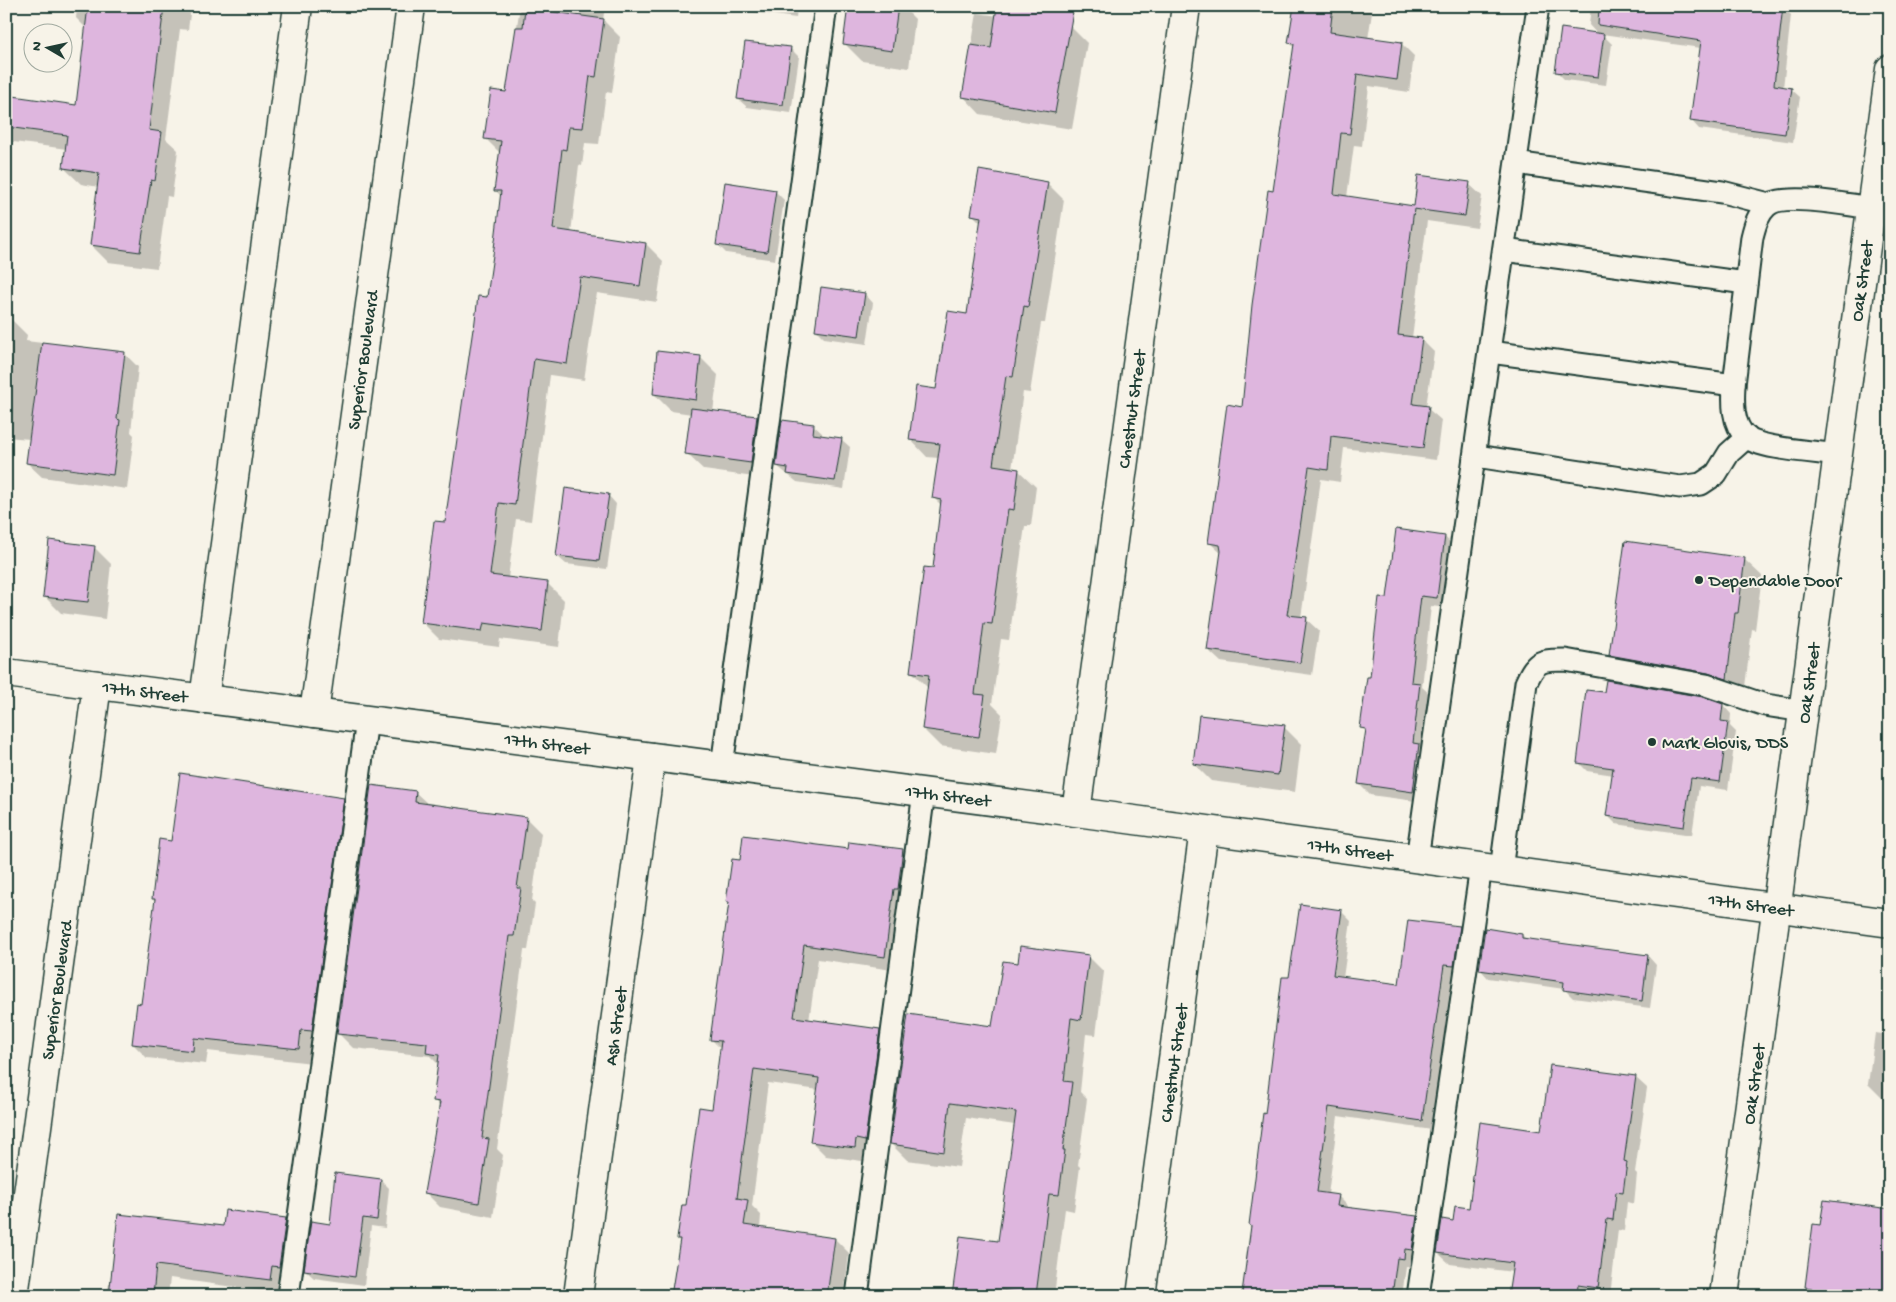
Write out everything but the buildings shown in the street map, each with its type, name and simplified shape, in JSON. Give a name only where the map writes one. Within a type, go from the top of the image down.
[{"type":"street","points":[[204,699],[298,6]]},
{"type":"street","name":"Superior Boulevard","points":[[314,713],[411,6]]},
{"type":"street","name":"Chestnut Street","points":[[1076,812],[1186,6]]},
{"type":"street","name":"Oak Street","points":[[1724,1296],[1890,69]]},
{"type":"street","name":"17th Street","points":[[6,673],[1076,812],[1890,923]]},
{"type":"street","name":"Superior Boulevard","points":[[14,1296],[97,685]]},
{"type":"street","name":"Ash Street","points":[[578,1296],[651,757]]},
{"type":"street","name":"Chestnut Street","points":[[1141,1296],[1204,830]]},
{"type":"lane","points":[[722,766],[826,6]]},
{"type":"lane","points":[[1418,859],[1538,6]]},
{"type":"lane","points":[[1516,163],[1722,192],[1768,204],[1787,200],[1810,200],[1871,208]]},
{"type":"lane","points":[[1768,204],[1758,216],[1752,237],[1732,406],[1738,424],[1747,437],[1763,444],[1838,455]]},
{"type":"lane","points":[[1504,250],[1746,283]]},
{"type":"lane","points":[[1490,352],[1734,385]]},
{"type":"lane","points":[[1476,456],[1680,487],[1701,484],[1716,474],[1729,453],[1747,437]]},
{"type":"lane","points":[[1418,1296],[1491,869],[1526,683],[1532,668],[1546,660],[1565,660],[1706,685],[1766,705],[1804,711]]},
{"type":"lane","points":[[288,1296],[367,720]]},
{"type":"lane","points":[[857,1296],[924,792]]},
{"type":"place","name":"Dependable Door","points":[[1699,580]]},
{"type":"place","name":"Mark Glovis, DDS","points":[[1652,742]]}]
